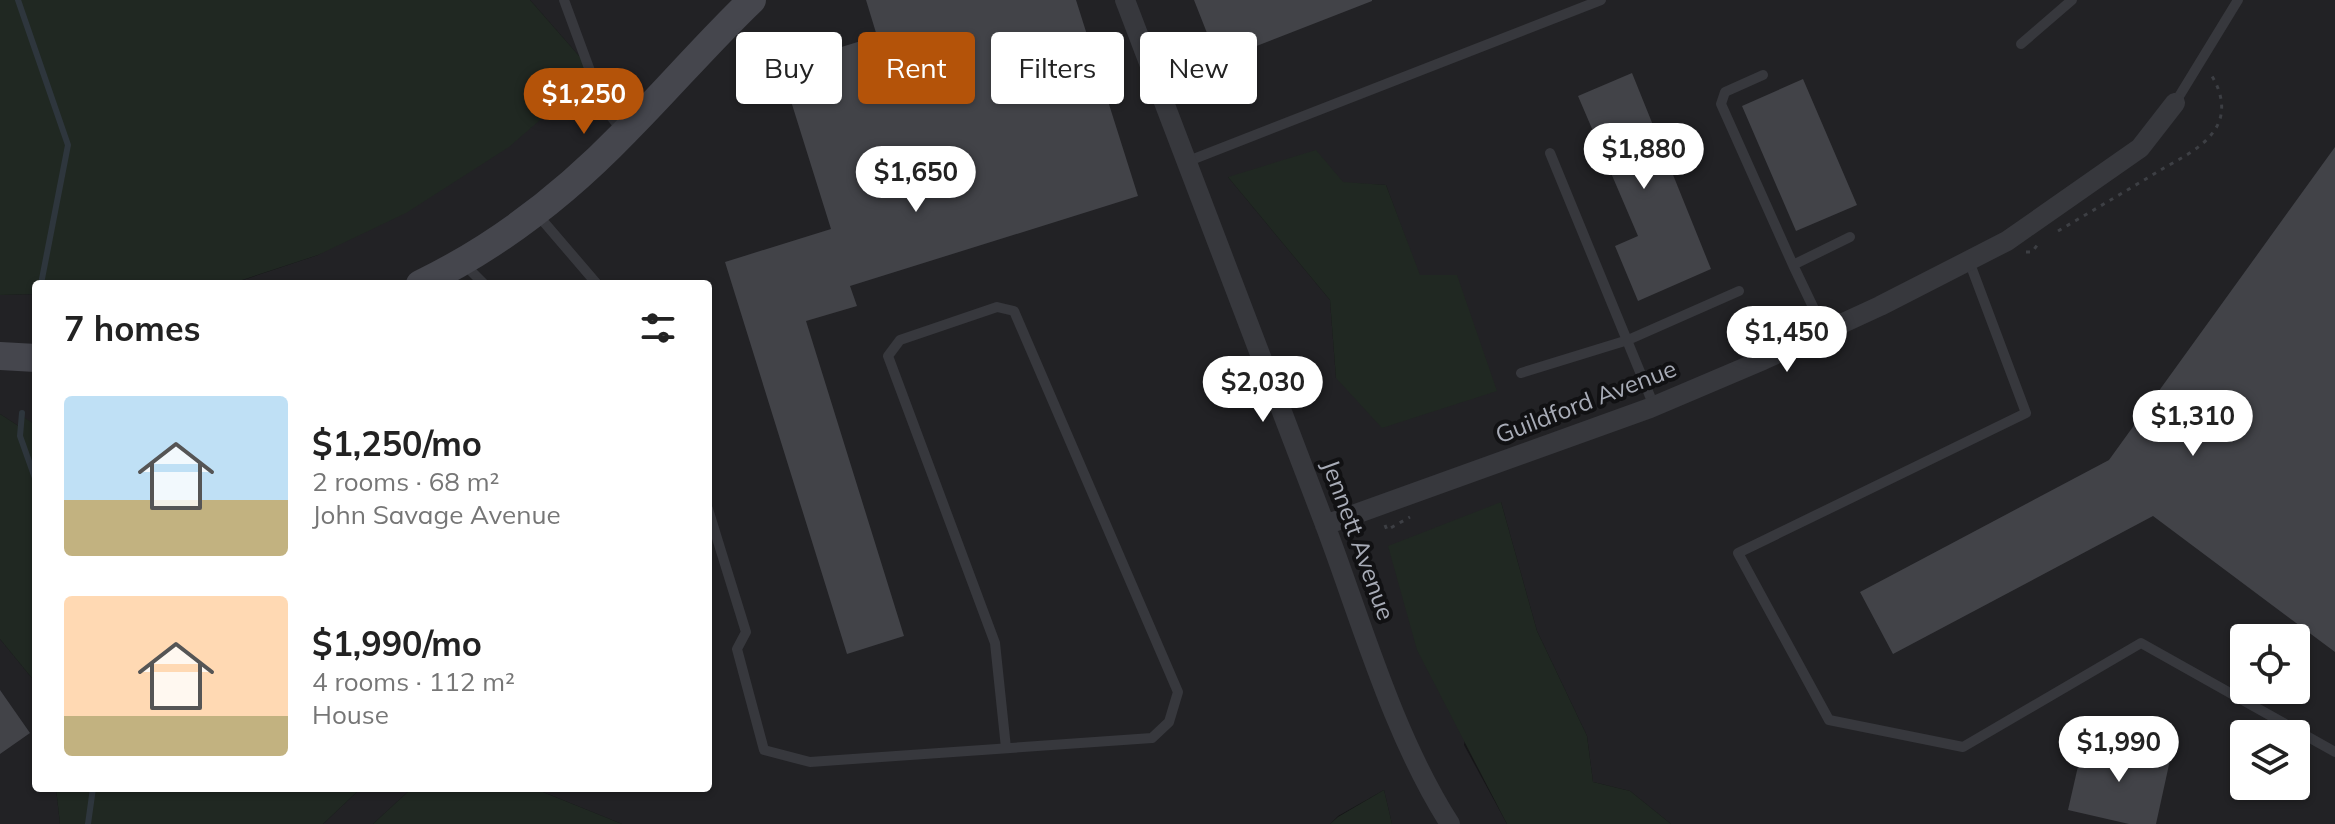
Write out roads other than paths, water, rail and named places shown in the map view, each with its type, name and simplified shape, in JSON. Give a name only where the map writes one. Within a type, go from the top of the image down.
[{"type":"main road","points":[[428,280],[462,262],[575,181],[752,0]]},
{"type":"main road","points":[[0,356],[32,358]]},
{"type":"street","name":"Jennett Avenue","points":[[1125,0],[1386,691],[1418,765],[1450,824]]},
{"type":"street","name":"Guildford Avenue","points":[[1325,525],[1654,406],[1825,332],[1969,261],[2007,241],[2140,148],[2175,103]]},
{"type":"lane","points":[[564,0],[603,106],[624,134]]},
{"type":"lane","points":[[1186,162],[1601,0]]},
{"type":"lane","points":[[2021,44],[2072,0]]},
{"type":"lane","points":[[2175,103],[2238,0]]},
{"type":"lane","points":[[1763,75],[1725,92],[1721,104],[1825,332]]},
{"type":"lane","points":[[1550,153],[1654,406]]},
{"type":"lane","points":[[535,212],[594,280]]},
{"type":"lane","points":[[1793,265],[1850,237]]},
{"type":"lane","points":[[1969,261],[2026,413],[1738,553],[1829,720],[1963,747],[2141,643],[2335,752]]},
{"type":"lane","points":[[462,262],[480,280]]},
{"type":"lane","points":[[1521,373],[1628,340],[1739,291]]},
{"type":"lane","points":[[712,522],[746,632],[737,649],[764,750],[810,762],[1152,738],[1169,722],[1178,692],[1014,311],[997,307],[900,340],[888,356],[995,643],[1006,748]]},
{"type":"waterway","points":[[18,0],[68,145],[42,280]]},
{"type":"waterway","points":[[22,413],[20,436],[32,470]]},
{"type":"waterway","points":[[88,824],[92,792]]}]
